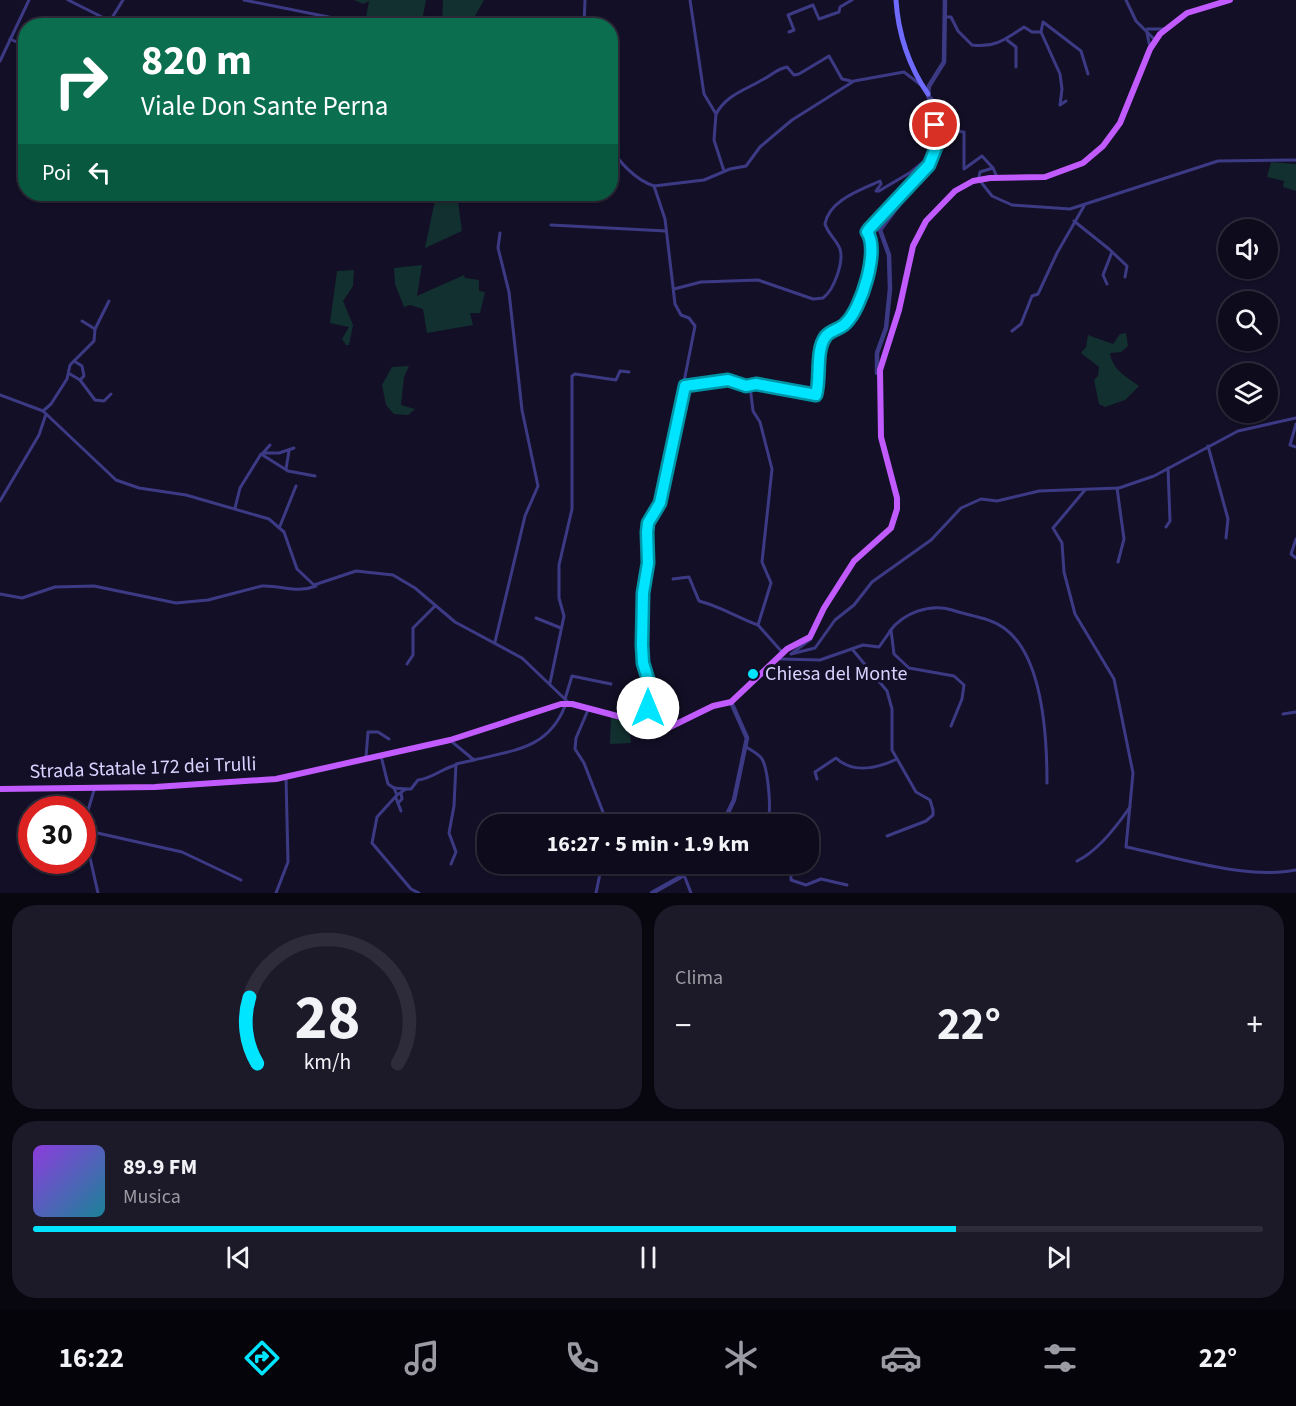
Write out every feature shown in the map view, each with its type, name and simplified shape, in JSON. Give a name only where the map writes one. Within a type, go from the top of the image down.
[{"type":"main road","points":[[896,0],[902,35],[922,86],[928,94]]},
{"type":"main road","points":[[567,702],[640,721],[660,729],[670,728],[713,706],[731,702],[783,654],[810,637],[824,608],[854,561],[885,534],[895,519],[897,498],[883,444],[879,358],[899,310],[913,246],[922,227],[935,210],[961,188],[979,180],[1027,179],[1057,174],[1093,155],[1120,123],[1150,49],[1164,29],[1187,13],[1230,0]]},
{"type":"main road","points":[[879,358],[883,444]]},
{"type":"main road","name":"Strada Statale 172 dei Trulli","points":[[0,789],[189,786],[286,777],[450,740],[567,702]]},
{"type":"street","points":[[20,18],[29,0]]},
{"type":"street","points":[[68,0],[104,18]]},
{"type":"street","points":[[112,18],[123,0]]},
{"type":"street","points":[[244,0],[333,18]]},
{"type":"street","points":[[584,18],[585,0]]},
{"type":"street","points":[[690,0],[704,94],[716,114]]},
{"type":"street","points":[[789,32],[794,30],[788,15],[813,5],[819,19],[839,12],[840,7],[852,0]]},
{"type":"street","points":[[879,358],[886,328],[890,289],[889,255],[880,230],[929,165],[939,140],[928,86],[944,62],[945,0]]},
{"type":"street","points":[[1126,0],[1136,21],[1155,40]]},
{"type":"street","points":[[943,17],[951,17],[958,31],[972,45],[994,45],[1007,40],[1024,27],[1032,32],[1041,32]]},
{"type":"street","points":[[0,61],[18,21]]},
{"type":"street","points":[[1066,101],[1060,105],[1062,88],[1060,74],[1041,32],[1043,22],[1081,51],[1088,74]]},
{"type":"street","points":[[1145,29],[1164,29]]},
{"type":"street","points":[[1145,29],[1150,49]]},
{"type":"street","points":[[9,39],[18,43]]},
{"type":"street","points":[[1007,40],[1016,47],[1016,67]]},
{"type":"street","points":[[724,171],[714,140],[716,114],[721,104],[740,90],[766,78],[772,72],[787,67],[794,75],[799,74],[829,56],[842,79],[854,81],[904,72],[922,86]]},
{"type":"street","points":[[618,159],[635,175],[654,186],[704,180],[724,171],[746,166],[760,147],[792,120],[854,81]]},
{"type":"street","points":[[928,94],[949,115],[955,131],[964,132],[964,169],[982,156],[993,168],[997,178]]},
{"type":"street","points":[[674,289],[701,282],[758,280],[813,299],[823,298],[831,289],[841,257],[839,247],[826,229],[825,224],[829,211],[853,193],[880,181],[881,184],[876,191],[879,191],[907,175],[934,153]]},
{"type":"street","points":[[981,182],[992,196],[1012,205],[1061,209],[1085,204],[1218,160],[1296,160]]},
{"type":"street","points":[[979,177],[980,172],[993,168]]},
{"type":"street","points":[[685,386],[728,380],[750,386],[764,385],[814,396],[820,370],[820,355],[826,336],[848,321],[872,262],[873,248],[867,232],[913,185]]},
{"type":"street","points":[[640,721],[652,692],[643,663],[642,645],[648,523],[660,503],[685,386],[695,326],[689,318],[681,315],[675,304],[667,231],[654,186]]},
{"type":"street","points":[[1012,331],[1021,324],[1032,296],[1038,294],[1074,221],[1085,204]]},
{"type":"street","points":[[1074,221],[1127,266],[1125,277]]},
{"type":"street","points":[[551,225],[667,231]]},
{"type":"street","points":[[495,642],[525,516],[538,486],[522,410],[509,292],[498,248],[500,233]]},
{"type":"street","points":[[1107,284],[1103,275],[1112,252]]},
{"type":"street","points":[[0,501],[39,435],[45,413],[69,374],[69,367],[91,346],[95,329],[109,301]]},
{"type":"street","points":[[82,321],[95,329]]},
{"type":"street","points":[[75,361],[84,370],[84,376],[80,380]]},
{"type":"street","points":[[550,684],[564,616],[558,590],[559,565],[572,509],[572,376],[575,374],[616,380],[620,370],[628,372]]},
{"type":"street","points":[[69,374],[80,380],[95,400],[104,401],[111,394]]},
{"type":"street","points":[[750,386],[753,411],[760,422],[772,469],[762,562],[771,583],[758,625]]},
{"type":"street","points":[[0,395],[45,413],[116,480],[130,486],[175,492],[269,519],[280,526],[297,569],[312,584],[318,586]]},
{"type":"street","points":[[810,637],[809,642],[791,654],[815,648],[835,620],[854,605],[872,582],[931,540],[961,508],[981,499],[990,501],[1040,491],[1118,488],[1168,468],[1238,431],[1296,418]]},
{"type":"street","points":[[1296,424],[1290,445],[1296,447]]},
{"type":"street","points":[[235,508],[246,475],[270,445]]},
{"type":"street","points":[[1208,446],[1228,519],[1226,538]]},
{"type":"street","points":[[263,453],[289,451],[294,448]]},
{"type":"street","points":[[286,469],[289,451]]},
{"type":"street","points":[[263,453],[286,469],[315,476]]},
{"type":"street","points":[[1166,528],[1170,525],[1168,468]]},
{"type":"street","points":[[280,526],[296,486]]},
{"type":"street","points":[[1118,488],[1124,539],[1118,562]]},
{"type":"street","points":[[1084,490],[1053,528],[1062,543],[1064,572],[1075,614],[1114,679],[1133,773],[1126,847],[1193,863],[1257,872],[1296,870]]},
{"type":"street","points":[[1296,540],[1291,554],[1296,558]]},
{"type":"street","points":[[0,594],[22,598],[55,587],[94,586],[176,603],[208,600],[271,585],[291,591],[318,586],[351,572],[386,573],[404,580],[464,627],[495,642],[532,666],[567,702]]},
{"type":"street","points":[[673,579],[689,577],[699,601],[716,606],[736,618],[758,625],[783,654],[820,660],[863,645],[879,647],[884,644],[890,631],[906,616],[939,607],[986,619],[1004,628],[1029,658],[1047,743],[1047,783]]},
{"type":"street","points":[[407,664],[413,655],[414,628],[435,606]]},
{"type":"street","points":[[536,618],[561,628]]},
{"type":"street","points":[[890,631],[893,632],[894,654],[909,668],[954,676],[964,685],[962,699],[951,726]]},
{"type":"street","points":[[852,649],[887,691],[892,709],[890,745],[916,792],[930,800],[933,815],[915,826],[887,836]]},
{"type":"street","points":[[394,788],[411,789],[418,780],[456,764],[531,746],[558,724],[567,702],[572,676],[611,684]]},
{"type":"street","points":[[727,814],[734,800],[735,787],[746,747],[746,731],[731,702]]},
{"type":"street","points":[[588,708],[576,738],[575,749],[584,763],[604,814]]},
{"type":"street","points":[[1283,714],[1296,712]]},
{"type":"street","points":[[366,759],[368,732],[378,732],[389,738]]},
{"type":"street","points":[[450,740],[474,760]]},
{"type":"street","points":[[746,747],[763,761],[770,814]]},
{"type":"street","points":[[381,756],[388,784],[398,795],[401,811]]},
{"type":"street","points":[[817,778],[814,772],[836,758],[846,765],[870,769],[897,759]]},
{"type":"street","points":[[451,864],[456,852],[449,833],[456,764]]},
{"type":"street","points":[[276,893],[288,862],[286,777]]},
{"type":"street","points":[[93,796],[95,787]]},
{"type":"street","points":[[406,789],[377,817],[372,843],[411,889],[418,893]]},
{"type":"street","points":[[1077,861],[1101,842],[1130,807]]},
{"type":"street","points":[[96,833],[182,852],[241,880]]},
{"type":"street","points":[[94,874],[98,893]]},
{"type":"street","points":[[596,893],[600,874]]},
{"type":"street","points":[[791,874],[791,880],[806,885],[821,879],[847,885]]},
{"type":"street","points":[[652,893],[684,875],[691,893]]},
{"type":"green space","points":[[354,0],[426,0],[423,18],[366,18],[369,1],[363,4]]},
{"type":"green space","points":[[443,0],[484,0],[475,16],[471,18],[442,18]]},
{"type":"green space","points":[[1271,162],[1296,164],[1296,191],[1283,187],[1284,181],[1267,177]]},
{"type":"green space","points":[[435,201],[458,201],[462,231],[425,248]]},
{"type":"green space","points":[[422,265],[417,296],[464,275],[465,278],[479,280],[479,291],[485,292],[480,313],[470,313],[473,325],[427,333],[423,309],[410,305],[404,307],[395,284],[394,268]]},
{"type":"green space","points":[[354,270],[353,286],[343,301],[353,325],[349,345],[346,345],[342,339],[349,327],[330,323],[337,271]]},
{"type":"green space","points":[[1126,333],[1128,346],[1121,352],[1110,353],[1117,369],[1139,386],[1125,400],[1105,407],[1099,404],[1094,380],[1098,376],[1099,367],[1081,353],[1086,347],[1088,335],[1113,344],[1120,334]]},
{"type":"green space","points":[[409,366],[404,377],[401,405],[415,409],[408,415],[394,414],[386,405],[382,385],[392,367]]},
{"type":"green space","points":[[611,717],[628,721],[631,743],[610,744]]},
{"type":"place","name":"Chiesa del Monte","points":[[753,674]]},
{"type":"route","points":[[648,708],[652,692],[643,663],[642,645],[643,593],[648,563],[648,523],[660,503],[675,424],[685,386],[728,380],[746,386],[764,385],[803,395],[816,395],[819,384],[820,355],[826,336],[848,321],[872,262],[873,248],[867,232],[907,188],[913,185],[929,165],[939,140],[935,125]]}]
